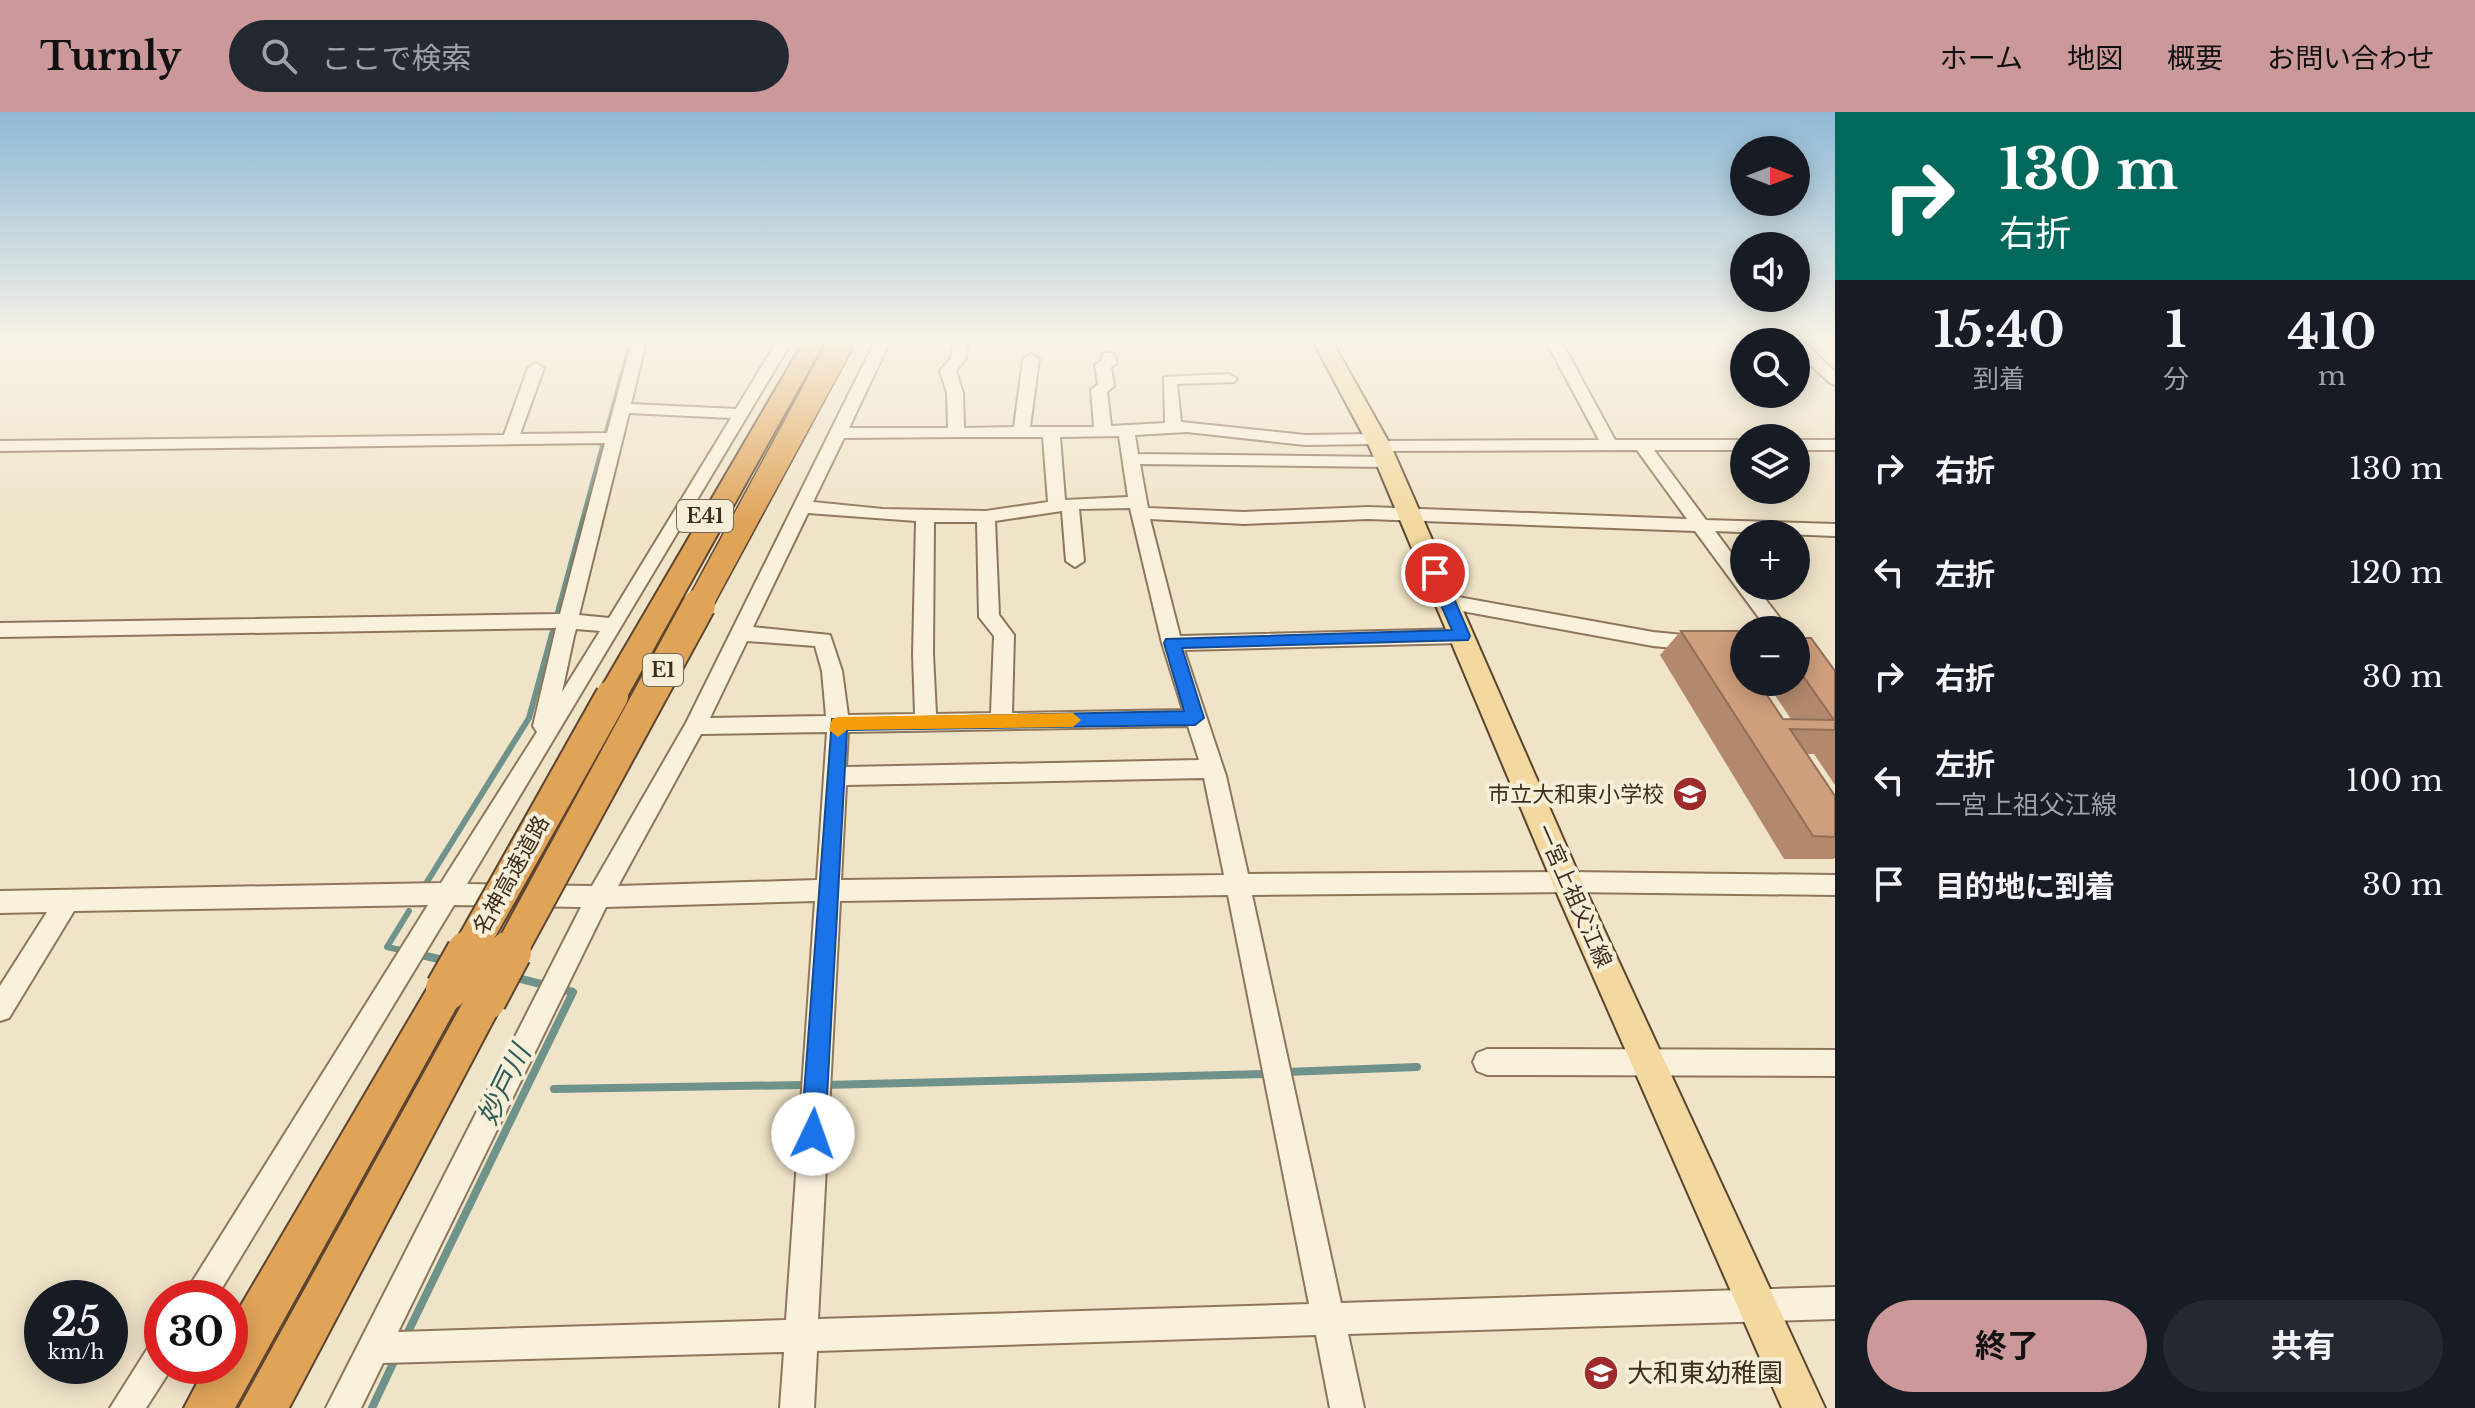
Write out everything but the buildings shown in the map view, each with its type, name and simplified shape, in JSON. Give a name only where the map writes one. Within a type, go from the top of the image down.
[{"type":"highway","name":"E41","points":[[612,696],[694,534],[772,401]]},
{"type":"highway","name":"名神高速道路","points":[[263,1408],[612,696],[780,401]]},
{"type":"highway","name":"名神高速道路","points":[[208,1408],[647,701],[809,401]]},
{"type":"highway","points":[[647,701],[817,401]]},
{"type":"main road","name":"一宮上祖父江線","points":[[1355,401],[1381,449],[1567,882],[1804,1408]]},
{"type":"street","points":[[510,440],[524,401]]},
{"type":"street","points":[[541,743],[559,622],[607,439],[624,401]]},
{"type":"street","points":[[209,1280],[749,401]]},
{"type":"street","points":[[343,1408],[393,1347],[554,988],[599,897],[695,726],[855,401]]},
{"type":"street","points":[[955,401],[956,433]]},
{"type":"street","points":[[1021,433],[1025,401]]},
{"type":"street","points":[[1098,401],[1103,432]]},
{"type":"street","points":[[1171,401],[1173,428]]},
{"type":"street","points":[[1586,401],[1609,444]]},
{"type":"street","points":[[622,408],[742,414]]},
{"type":"street","points":[[840,433],[1215,429],[1381,449]]},
{"type":"street","points":[[1126,431],[1139,508],[1172,643],[1212,769],[1347,1408]]},
{"type":"street","points":[[1051,432],[1075,561]]},
{"type":"street","points":[[0,446],[607,439]]},
{"type":"street","points":[[1641,444],[1730,565]]},
{"type":"street","points":[[1129,459],[1381,449],[1730,445]]},
{"type":"street","points":[[1810,445],[1835,445]]},
{"type":"street","points":[[803,507],[986,517],[1063,506],[1139,508],[1244,518],[1410,515],[1835,530]]},
{"type":"street","points":[[925,516],[923,654],[926,722]]},
{"type":"street","points":[[986,517],[989,617],[1004,635],[1001,721]]},
{"type":"street","points":[[1756,600],[1768,616]]},
{"type":"street","points":[[1447,602],[1653,639],[1730,647]]},
{"type":"street","points":[[0,630],[559,622],[614,625]]},
{"type":"street","points":[[741,633],[823,640],[832,671],[838,724],[797,1408]]},
{"type":"street","points":[[1172,643],[1462,636]]},
{"type":"street","points":[[695,726],[1195,718]]},
{"type":"street","points":[[835,776],[1212,769]]},
{"type":"street","points":[[0,902],[445,894],[599,897],[828,890],[1567,882],[1835,885]]},
{"type":"street","points":[[0,1009],[68,900]]},
{"type":"street","points":[[1487,1062],[1835,1063]]},
{"type":"street","points":[[393,1347],[1835,1303]]},
{"type":"street","points":[[127,1408],[144,1382]]},
{"type":"waterway","name":"妙戸川","points":[[559,607],[615,401]]},
{"type":"waterway","name":"妙戸川","points":[[422,890],[529,718],[560,605]]},
{"type":"waterway","name":"妙戸川","points":[[405,951],[387,947],[409,911]]},
{"type":"waterway","name":"妙戸川","points":[[416,954],[444,960]]},
{"type":"waterway","name":"妙戸川","points":[[513,977],[549,986]]},
{"type":"waterway","name":"妙戸川","points":[[406,1336],[573,992],[560,989]]},
{"type":"waterway","points":[[1286,1072],[1417,1067]]},
{"type":"waterway","points":[[824,1085],[1265,1074]]},
{"type":"waterway","points":[[554,1089],[802,1085]]},
{"type":"waterway","name":"妙戸川","points":[[372,1408],[396,1357]]},
{"type":"slow traffic","points":[[838,730],[838,724],[1073,720]]},
{"type":"place","name":"市立大和東小学校","points":[[1690,794]]},
{"type":"place","name":"大和東幼稚園","points":[[1601,1373]]},
{"type":"route","points":[[813,1134],[838,724],[1195,718],[1172,643],[1462,636],[1435,573]]}]
